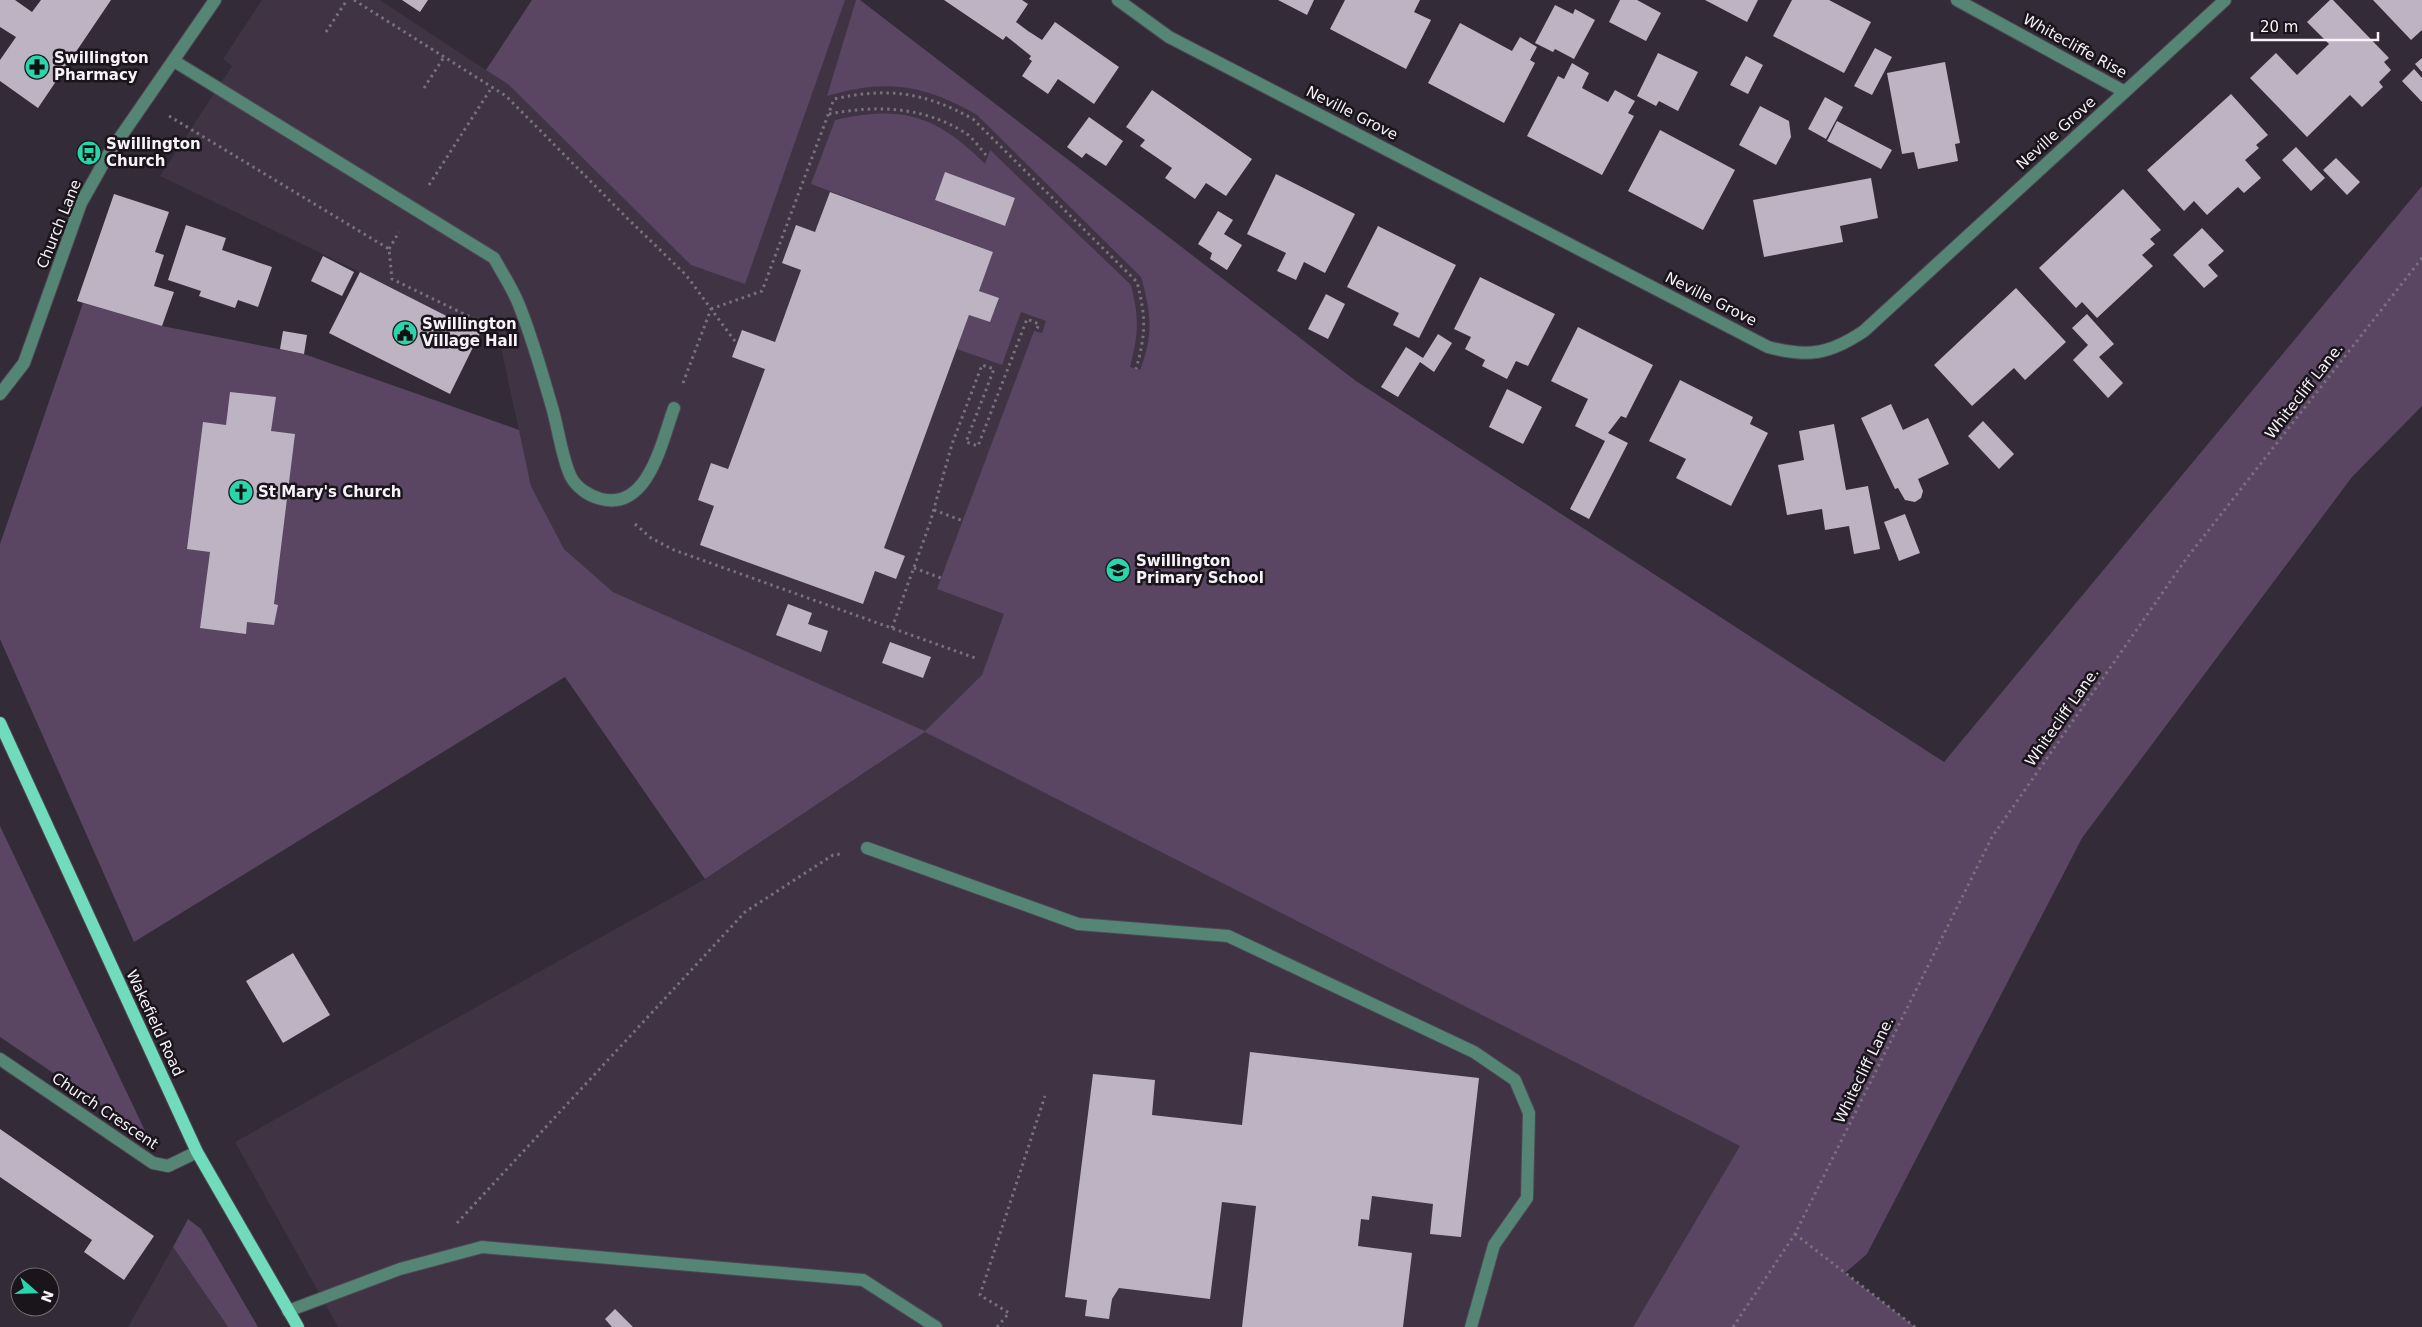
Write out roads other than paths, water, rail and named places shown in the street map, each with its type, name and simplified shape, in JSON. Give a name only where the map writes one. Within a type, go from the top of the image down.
[{"type":"main road","name":"Wakefield Road","points":[[0,723],[197,1152],[298,1327]]},
{"type":"street","name":"Church Lane","points":[[0,394],[24,363],[81,204],[108,155],[215,0]]},
{"type":"street","name":"Neville Grove","points":[[1118,0],[1169,37],[1768,347],[1793,354],[1818,353],[1843,345],[1864,331],[2226,0]]},
{"type":"street","name":"Whitecliffe Rise","points":[[1957,0],[2125,92]]},
{"type":"street","points":[[174,61],[494,258],[519,304],[571,477],[579,488],[590,495],[616,500],[634,492],[648,477],[674,408]]},
{"type":"street","points":[[868,848],[1078,924],[1228,936],[1474,1052],[1515,1080],[1529,1113],[1527,1198],[1494,1245],[1471,1327]]},
{"type":"street","name":"Church Crescent","points":[[0,1059],[153,1163],[168,1166],[197,1152]]},
{"type":"street","points":[[288,1311],[400,1269],[482,1247],[863,1280],[936,1327]]},
{"type":"place","name":"Swillington Pharmacy","points":[[37,67]]},
{"type":"place","name":"Swillington Church","points":[[89,153]]},
{"type":"place","name":"Swillington Village Hall","points":[[405,333]]},
{"type":"place","name":"St Mary's Church","points":[[241,492]]},
{"type":"place","name":"Swillington Primary School","points":[[1118,570]]}]
